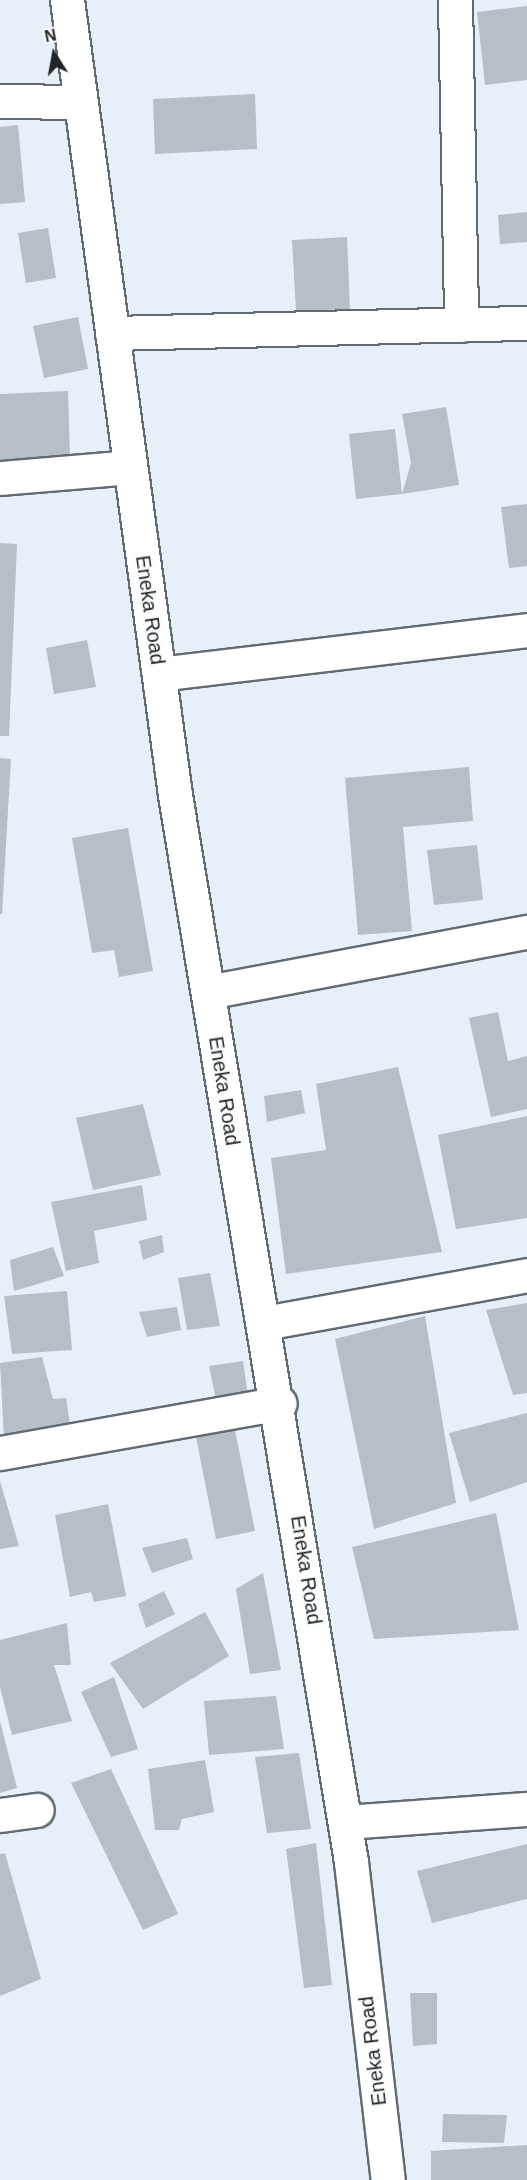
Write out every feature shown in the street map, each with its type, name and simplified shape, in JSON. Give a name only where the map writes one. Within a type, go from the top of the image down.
[{"type":"street","name":"Eneka Road","points":[[67,0],[159,674],[208,992],[264,1323],[280,1403],[345,1822],[388,2180]]},
{"type":"street","points":[[455,0],[461,325]]},
{"type":"street","points":[[0,102],[80,102]]},
{"type":"street","points":[[112,333],[527,323]]},
{"type":"street","points":[[0,478],[130,467]]},
{"type":"street","points":[[159,674],[527,630]]},
{"type":"street","points":[[208,992],[527,932]]},
{"type":"street","points":[[264,1323],[527,1275]]},
{"type":"street","points":[[0,1453],[280,1403]]},
{"type":"street","points":[[345,1822],[527,1809]]},
{"type":"street","points":[[0,1815],[37,1810]]},
{"type":"building","points":[[527,6],[527,80],[485,85],[477,12]]},
{"type":"building","points":[[255,94],[257,149],[155,154],[153,99]]},
{"type":"building","points":[[18,125],[25,202],[0,204],[0,127]]},
{"type":"building","points":[[527,212],[527,242],[500,244],[498,215]]},
{"type":"building","points":[[48,228],[56,278],[26,283],[18,233]]},
{"type":"building","points":[[347,237],[350,309],[296,311],[292,240]]},
{"type":"building","points":[[78,317],[88,369],[44,378],[33,326]]},
{"type":"building","points":[[68,391],[70,457],[0,460],[0,394]]},
{"type":"building","points":[[446,407],[459,485],[402,494],[411,463],[402,414]]},
{"type":"building","points":[[395,429],[402,494],[356,499],[349,434]]},
{"type":"building","points":[[527,504],[527,566],[509,568],[501,507]]},
{"type":"building","points":[[0,543],[17,544],[9,736],[0,736]]},
{"type":"building","points":[[87,640],[96,687],[54,694],[46,648]]},
{"type":"building","points":[[0,758],[11,759],[2,914],[0,914]]},
{"type":"building","points":[[469,767],[473,821],[403,827],[412,931],[358,935],[345,778]]},
{"type":"building","points":[[128,828],[153,971],[119,977],[114,950],[92,953],[72,838]]},
{"type":"building","points":[[477,845],[483,900],[434,905],[427,850]]},
{"type":"building","points":[[498,1012],[508,1061],[527,1056],[527,1109],[491,1117],[469,1018]]},
{"type":"building","points":[[398,1067],[442,1252],[286,1274],[271,1158],[326,1150],[316,1084]]},
{"type":"building","points":[[301,1090],[305,1113],[267,1122],[264,1096]]},
{"type":"building","points":[[143,1104],[161,1175],[93,1190],[76,1118]]},
{"type":"building","points":[[527,1116],[527,1218],[456,1229],[438,1135]]},
{"type":"building","points":[[142,1185],[147,1220],[94,1231],[99,1263],[66,1271],[51,1202]]},
{"type":"building","points":[[162,1235],[164,1252],[143,1260],[139,1241]]},
{"type":"building","points":[[53,1247],[64,1276],[14,1291],[10,1260]]},
{"type":"building","points":[[210,1273],[220,1326],[187,1330],[178,1278]]},
{"type":"building","points":[[67,1291],[72,1350],[12,1354],[4,1296]]},
{"type":"building","points":[[527,1303],[527,1393],[513,1395],[486,1310]]},
{"type":"building","points":[[177,1307],[181,1330],[147,1337],[139,1312]]},
{"type":"building","points":[[425,1316],[456,1503],[374,1529],[335,1339]]},
{"type":"building","points":[[42,1357],[53,1399],[66,1398],[70,1424],[4,1439],[0,1363]]},
{"type":"building","points":[[243,1361],[248,1396],[217,1405],[209,1366]]},
{"type":"building","points":[[527,1413],[527,1482],[470,1502],[449,1433]]},
{"type":"building","points":[[235,1430],[255,1531],[216,1539],[196,1437]]},
{"type":"building","points":[[0,1481],[19,1546],[0,1549]]},
{"type":"building","points":[[108,1504],[126,1596],[94,1602],[91,1592],[70,1597],[55,1515]]},
{"type":"building","points":[[496,1513],[519,1630],[374,1639],[352,1547]]},
{"type":"building","points":[[187,1538],[193,1559],[152,1573],[142,1548]]},
{"type":"building","points":[[263,1573],[281,1670],[250,1674],[236,1589]]},
{"type":"building","points":[[164,1591],[175,1614],[146,1628],[138,1604]]},
{"type":"building","points":[[205,1612],[229,1656],[143,1709],[110,1663]]},
{"type":"building","points":[[67,1623],[71,1665],[54,1665],[72,1721],[12,1735],[0,1687],[0,1640]]},
{"type":"building","points":[[114,1677],[138,1749],[111,1757],[81,1692]]},
{"type":"building","points":[[276,1696],[284,1749],[209,1755],[204,1701]]},
{"type":"building","points":[[0,1721],[17,1788],[0,1793]]},
{"type":"building","points":[[299,1753],[311,1829],[267,1833],[255,1757]]},
{"type":"building","points":[[205,1760],[214,1812],[182,1819],[179,1830],[155,1830],[148,1769]]},
{"type":"building","points":[[111,1769],[178,1914],[143,1930],[71,1783]]},
{"type":"building","points":[[316,1843],[332,1985],[304,1988],[286,1849]]},
{"type":"building","points":[[527,1844],[527,1899],[432,1923],[417,1871]]},
{"type":"building","points":[[5,1853],[41,1979],[0,1996],[0,1854]]},
{"type":"building","points":[[410,1993],[437,1993],[437,2044],[413,2046]]},
{"type":"building","points":[[443,2114],[507,2115],[504,2143],[442,2142]]},
{"type":"building","points":[[527,2145],[527,2180],[431,2180],[431,2151]]}]
